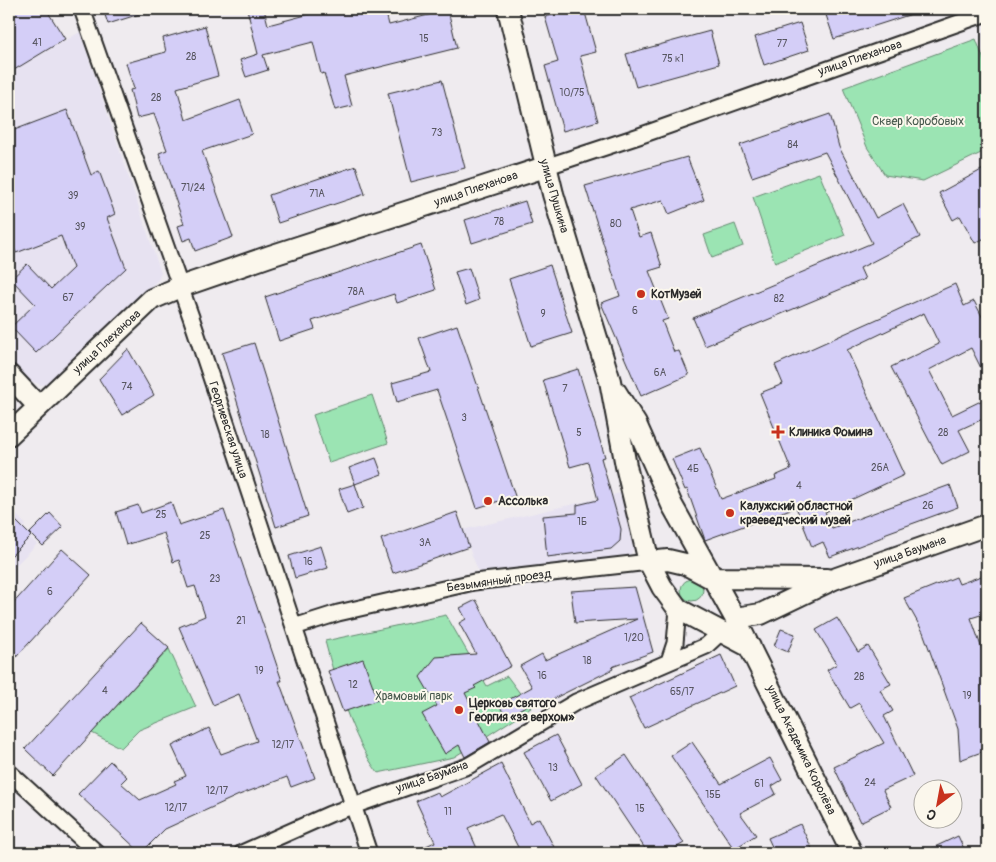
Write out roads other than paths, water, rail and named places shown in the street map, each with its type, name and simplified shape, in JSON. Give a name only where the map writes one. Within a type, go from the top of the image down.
[{"type":"street","name":"Георгиевская улица","points":[[82,9],[180,287],[369,853]]},
{"type":"street","name":"улица Пушкина","points":[[508,9],[546,166],[610,381],[626,466],[649,562],[662,587],[678,609]]},
{"type":"street","name":"улица Плеханова","points":[[9,435],[152,299],[180,287],[639,136],[987,13]]},
{"type":"street","points":[[9,375],[38,406]]},
{"type":"street","name":"улица Пушкина","points":[[610,381],[636,424],[672,505],[711,578],[728,625]]},
{"type":"street","name":"улица Баумана","points":[[242,853],[352,806],[468,766],[576,702],[706,646],[728,625],[761,614],[834,579],[987,525]]},
{"type":"street","points":[[649,562],[668,560],[686,564],[711,578]]},
{"type":"street","name":"Безымянный проезд","points":[[294,627],[338,613],[474,582],[649,562]]},
{"type":"street","points":[[662,587],[666,574],[673,566],[686,564]]},
{"type":"street","name":"улица Баумана","points":[[711,578],[834,579]]},
{"type":"street","points":[[669,661],[674,643],[678,609],[728,625]]},
{"type":"street","name":"улица Академика Королёва","points":[[728,625],[750,647],[852,853]]},
{"type":"street","points":[[9,772],[97,853]]},
{"type":"place","name":"КотМузей","points":[[641,294]]},
{"type":"place","name":"Клиника Фомина","points":[[778,432]]},
{"type":"place","name":"Ассолька","points":[[488,501]]},
{"type":"place","name":"Калужский областной краеведческий музей","points":[[730,513]]},
{"type":"place","name":"Церковь святого Георгия «за верхом»","points":[[459,710]]},
{"type":"park label","name":"Сквер Коробовых","points":[[918,121]]},
{"type":"park label","name":"Храмовый парк","points":[[414,696]]}]
